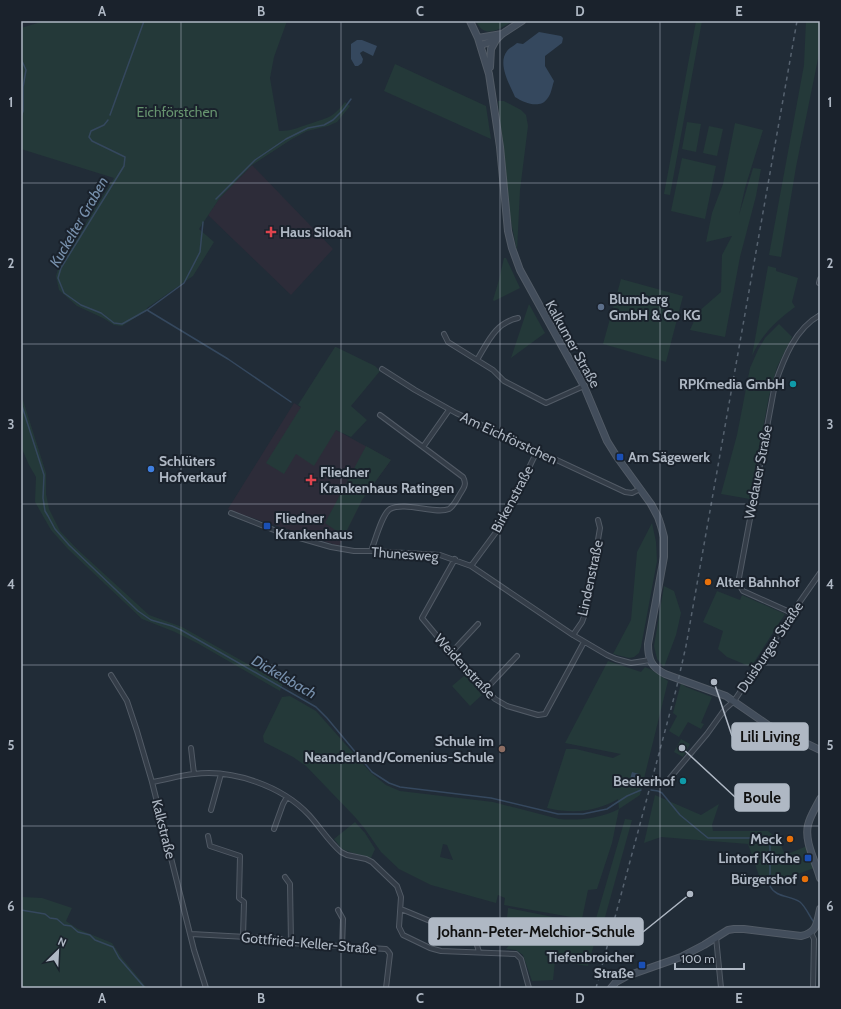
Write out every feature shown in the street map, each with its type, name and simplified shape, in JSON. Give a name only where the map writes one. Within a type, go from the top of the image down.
[{"type":"main road","name":"Kalkumer Straße","points":[[470,21],[481,45],[489,74],[500,147],[508,231],[512,248],[523,276],[584,386],[607,441],[651,504],[658,517],[664,537],[664,557],[648,644],[650,660],[654,666],[665,674],[712,690],[734,701]]},
{"type":"main road","points":[[489,74],[490,54],[496,40],[502,34],[522,21]]},
{"type":"main road","points":[[478,38],[502,34]]},
{"type":"main road","points":[[481,45],[496,40]]},
{"type":"main road","points":[[734,701],[768,725],[820,750]]},
{"type":"main road","points":[[820,799],[809,821],[807,832],[808,841],[819,867],[820,878]]},
{"type":"main road","points":[[611,988],[616,982],[627,976],[681,957],[728,930],[744,929],[801,936],[813,931],[820,909]]},
{"type":"street","name":"Wedauer Straße","points":[[792,613],[743,591],[740,586],[739,578],[775,384],[782,365],[798,334],[813,319],[820,315]]},
{"type":"street","points":[[477,360],[497,329],[510,320],[518,318]]},
{"type":"street","points":[[444,334],[448,342],[493,370],[504,382],[546,403],[584,386]]},
{"type":"street","name":"Am Eichförstchen","points":[[382,369],[449,410],[625,492],[635,492],[640,489]]},
{"type":"street","points":[[423,447],[449,410]]},
{"type":"street","points":[[371,551],[384,517],[392,508],[401,506],[439,510],[449,508],[465,486],[463,477],[380,415]]},
{"type":"street","name":"Birkenstraße","points":[[471,566],[502,524],[537,451]]},
{"type":"street","name":"Thunesweg","points":[[231,513],[279,532],[331,547],[354,551],[440,555],[455,559],[471,566],[573,635],[607,655],[624,662],[641,662],[650,660]]},
{"type":"street","name":"Lindenstraße","points":[[573,635],[582,622],[586,611],[600,528],[598,520]]},
{"type":"street","name":"Weidenstraße","points":[[455,559],[422,618],[451,653],[495,699],[507,706],[542,715],[547,711],[584,642]]},
{"type":"street","name":"Duisburger Straße","points":[[670,778],[734,701],[820,573]]},
{"type":"street","points":[[451,653],[478,624]]},
{"type":"street","points":[[485,690],[517,656]]},
{"type":"street","name":"Kalkstraße","points":[[111,675],[127,701],[152,782],[198,966],[206,988]]},
{"type":"street","points":[[191,748],[194,774]]},
{"type":"street","points":[[152,782],[194,774],[221,774],[261,783],[287,797],[308,814],[341,852],[372,862],[397,886],[401,897],[399,927],[403,935],[430,948],[441,951],[512,953],[519,956],[526,973],[529,988]]},
{"type":"street","points":[[210,810],[221,774]]},
{"type":"street","points":[[274,830],[287,797]]},
{"type":"street","points":[[208,836],[210,846],[240,856],[239,898],[244,902],[243,937]]},
{"type":"street","points":[[285,876],[290,884],[291,943]]},
{"type":"street","points":[[401,909],[447,928],[473,931],[479,952]]},
{"type":"street","points":[[338,910],[343,919],[342,946]]},
{"type":"street","points":[[813,931],[813,988]]},
{"type":"street","name":"Gottfried-Keller-Straße","points":[[191,934],[282,939],[291,943],[386,949],[390,954],[386,988]]},
{"type":"street","points":[[716,937],[721,988]]},
{"type":"shaded area","name":"Haus Siloah","points":[[252,165],[333,249],[291,295],[208,215],[219,199]]},
{"type":"shaded area","name":"Fliedner Krankenhaus Ratingen","points":[[294,403],[336,430],[391,460],[362,500],[339,546],[228,509]]},
{"type":"green space","name":"Eichförstchen","points":[[44,21],[287,21],[274,57],[270,78],[279,131],[294,129],[325,119],[337,111],[345,102],[350,106],[337,122],[328,126],[307,131],[252,165],[219,199],[199,229],[214,242],[193,276],[147,308],[146,311],[122,326],[114,325],[103,318],[77,306],[59,290],[56,276],[59,266],[114,178],[21,149],[21,28]]},
{"type":"green space","points":[[476,21],[513,21],[498,30],[488,31],[480,27]]},
{"type":"green space","points":[[696,21],[702,21],[670,195],[664,194]]},
{"type":"green space","points":[[806,21],[820,21],[820,49],[796,167],[781,257],[769,255],[804,65]]},
{"type":"green space","points":[[395,64],[486,106],[491,139],[384,91]]},
{"type":"green space","points":[[498,101],[504,101],[521,110],[526,115],[528,126],[520,190],[517,251],[510,217]]},
{"type":"green space","points":[[687,122],[701,124],[696,152],[682,149]]},
{"type":"green space","points":[[735,123],[763,130],[745,188],[739,215],[753,168],[761,169],[756,196],[740,257],[725,337],[690,330],[698,312],[721,292],[722,255],[732,236],[706,242],[712,213],[723,184]]},
{"type":"green space","points":[[709,126],[723,129],[717,156],[703,153]]},
{"type":"green space","points":[[682,158],[716,166],[705,219],[671,211]]},
{"type":"green space","points":[[504,258],[506,258],[520,288],[494,301],[493,300]]},
{"type":"green space","points":[[768,266],[776,268],[776,271],[798,278],[792,302],[795,307],[770,328],[760,341],[752,356]]},
{"type":"green space","points":[[621,279],[683,296],[666,362],[603,344]]},
{"type":"green space","points":[[529,304],[545,333],[511,358]]},
{"type":"green space","points":[[779,324],[792,337],[777,367],[769,396],[750,499],[721,494],[737,435],[750,368],[765,338]]},
{"type":"green space","points":[[335,347],[375,366],[380,371],[351,406],[367,420],[351,437],[336,430],[314,466],[296,454],[284,474],[266,463],[301,407],[298,405]]},
{"type":"green space","points":[[21,394],[46,473],[46,494],[49,509],[60,531],[77,549],[149,615],[182,627],[283,684],[280,691],[197,643],[175,632],[142,619],[68,549],[51,530],[35,502],[36,477],[22,449]]},
{"type":"green space","points":[[366,446],[391,460],[362,500],[344,536],[325,523]]},
{"type":"green space","points":[[652,523],[656,542],[657,561],[641,647],[639,653],[634,657],[629,658],[613,654],[631,620],[637,552]]},
{"type":"green space","points":[[664,586],[674,591],[681,613],[676,635],[664,667],[657,659],[654,646]]},
{"type":"green space","points":[[717,591],[740,600],[742,595],[785,614],[751,667],[727,657],[718,649],[723,631],[703,622]]},
{"type":"green space","points":[[608,661],[641,672],[645,667],[668,681],[640,795],[619,809],[618,799],[601,807],[584,811],[566,811],[547,808],[566,749],[576,749],[613,758],[621,754],[565,743]]},
{"type":"green space","points":[[465,675],[482,695],[470,706],[452,686]]},
{"type":"green space","points":[[681,683],[686,687],[712,697],[701,723],[704,724],[701,729],[688,722],[679,737],[669,731],[677,716],[673,713]]},
{"type":"green space","points":[[290,696],[316,711],[371,773],[386,785],[400,791],[493,802],[559,819],[574,820],[590,818],[619,809],[612,843],[597,889],[588,890],[582,919],[504,905],[505,898],[498,895],[496,903],[431,885],[399,869],[381,852],[355,817],[306,766],[293,757],[264,742],[263,736],[282,697]],"holes":[[[443,844],[447,845],[453,860],[440,857]]]},
{"type":"green space","points":[[681,739],[690,744],[683,757],[674,752]]},
{"type":"green space","points":[[655,795],[701,815],[719,804],[712,825],[713,831],[768,831],[779,840],[785,855],[807,846],[814,868],[763,887],[748,844],[661,837],[644,843]]},
{"type":"green space","points":[[625,819],[632,820],[602,928],[595,922]]},
{"type":"green space","points":[[355,822],[365,833],[375,849],[371,858],[342,849],[334,839]]},
{"type":"green space","points":[[21,898],[42,898],[72,908],[66,921],[78,929],[112,943],[122,958],[147,988],[21,988]]},
{"type":"green space","points":[[508,908],[583,923],[593,930],[596,937],[588,966],[555,961],[553,980],[532,981],[523,955],[516,950],[506,949],[510,942],[507,922]]},
{"type":"water","points":[[539,32],[561,36],[563,38],[562,43],[545,56],[545,66],[554,81],[550,93],[544,102],[540,104],[532,104],[515,97],[505,74],[503,62],[504,56],[509,49],[517,43],[523,44]]},
{"type":"water","points":[[357,40],[362,40],[377,46],[373,56],[363,51],[360,53],[363,59],[362,63],[355,66],[351,59],[351,44]]},
{"type":"water","points":[[632,772],[639,774],[639,783],[630,779]]},
{"type":"waterway","name":"Kuckelter Graben","points":[[110,115],[144,21]]},
{"type":"waterway","name":"Dickelsbach","points":[[21,59],[26,70],[23,87],[23,111],[21,117]]},
{"type":"waterway","points":[[216,199],[255,160],[286,139],[308,128],[324,125],[333,120],[351,99]]},
{"type":"waterway","name":"Kuckelter Graben","points":[[108,120],[104,125],[91,131],[89,137],[92,141],[125,157],[124,166],[61,268],[58,278],[64,293],[81,305],[101,313],[114,323],[122,324],[147,310],[228,359],[291,402]]},
{"type":"waterway","points":[[147,310],[184,283],[200,252],[203,222]]},
{"type":"waterway","name":"Dickelsbach","points":[[21,403],[44,475],[43,498],[45,511],[55,529],[69,545],[138,611],[151,620],[181,630],[316,707],[372,772],[389,783],[400,787],[491,798],[558,814],[583,814],[607,809],[627,796],[641,790]]},
{"type":"waterway","name":"Dickelsbach","points":[[651,790],[662,793],[680,815],[708,838],[762,838],[768,841],[770,845],[770,886],[776,893],[800,902],[815,923]]},
{"type":"waterway","points":[[21,910],[45,914],[50,918],[57,919],[64,925],[71,926],[78,932],[90,935],[95,940],[113,947],[119,958],[145,988]]},
{"type":"railway","points":[[596,988],[676,690],[686,646],[797,21]]},
{"type":"place","name":"Haus Siloah","points":[[271,232]]},
{"type":"place","name":"Blumberg GmbH & Co KG","points":[[601,307]]},
{"type":"place","name":"RPKmedia GmbH","points":[[793,384]]},
{"type":"place","name":"Am Sägewerk","points":[[620,457]]},
{"type":"place","name":"Schlüters Hofverkauf","points":[[151,469]]},
{"type":"place","name":"Fliedner Krankenhaus Ratingen","points":[[311,480]]},
{"type":"place","name":"Fliedner Krankenhaus","points":[[267,526]]},
{"type":"place","name":"Alter Bahnhof","points":[[708,582]]},
{"type":"place","name":"Lili Living","points":[[714,682]]},
{"type":"place","name":"Boule","points":[[682,748]]},
{"type":"place","name":"Schule im Neanderland/Comenius-Schule","points":[[502,749]]},
{"type":"place","name":"Beekerhof","points":[[683,781]]},
{"type":"place","name":"Meck","points":[[790,839]]},
{"type":"place","name":"Lintorf Kirche","points":[[808,858]]},
{"type":"place","name":"Bürgershof","points":[[805,879]]},
{"type":"place","name":"Johann-Peter-Melchior-Schule","points":[[690,894]]},
{"type":"place","name":"Tiefenbroicher Straße","points":[[642,965]]}]
